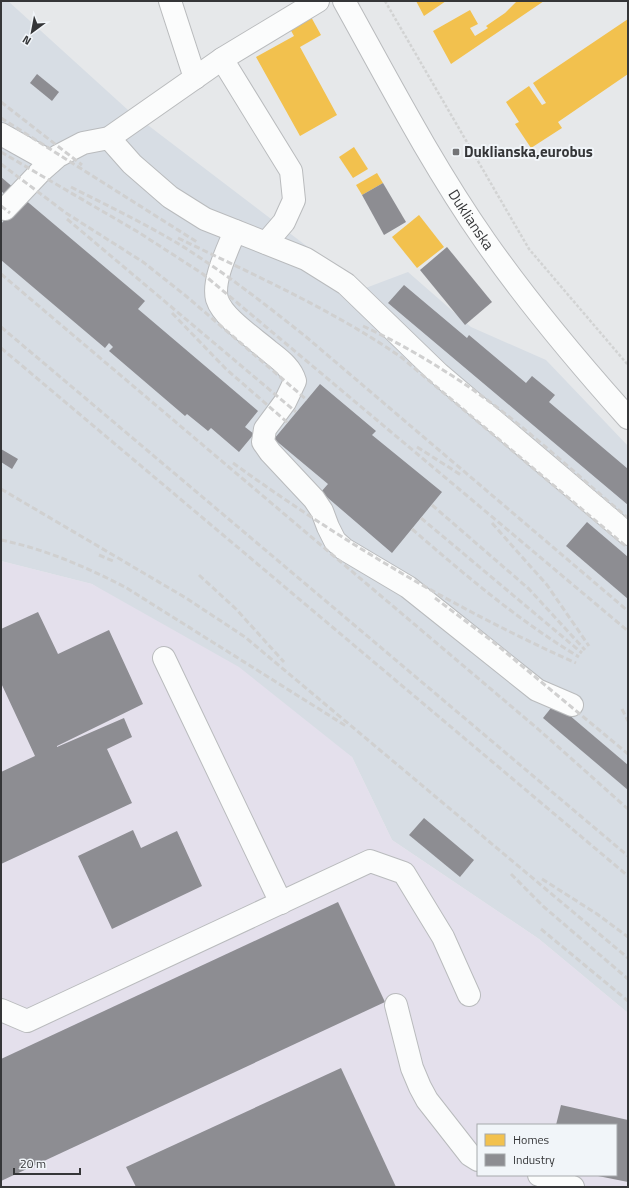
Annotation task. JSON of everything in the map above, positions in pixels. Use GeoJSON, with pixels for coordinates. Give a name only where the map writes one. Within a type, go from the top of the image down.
{"type":"FeatureCollection","features":[{"type":"Feature","properties":{"kind":"street"},"geometry":{"type":"LineString","coordinates":[[170,1],[195,78]]}},
{"type":"Feature","properties":{"kind":"street"},"geometry":{"type":"LineString","coordinates":[[5,209],[58,156],[83,143],[109,138],[222,59],[318,1]]}},
{"type":"Feature","properties":{"kind":"street","name":"Duklianska"},"geometry":{"type":"LineString","coordinates":[[344,1],[444,178],[485,241],[572,356],[628,418]]}},
{"type":"Feature","properties":{"kind":"street"},"geometry":{"type":"LineString","coordinates":[[222,59],[291,171],[294,200],[284,222],[266,243]]}},
{"type":"Feature","properties":{"kind":"street"},"geometry":{"type":"LineString","coordinates":[[1,134],[51,162]]}},
{"type":"Feature","properties":{"kind":"street"},"geometry":{"type":"LineString","coordinates":[[109,138],[132,164],[170,197],[205,220],[306,259],[346,284],[376,311],[422,359],[628,534]]}},
{"type":"Feature","properties":{"kind":"street"},"geometry":{"type":"LineString","coordinates":[[235,231],[224,258],[216,285],[217,298],[223,311],[283,362],[293,374],[295,380],[293,388],[265,429],[263,442],[270,452],[314,499],[322,512],[335,541],[344,549],[408,587],[537,690],[572,705]]}},
{"type":"Feature","properties":{"kind":"street"},"geometry":{"type":"LineString","coordinates":[[164,658],[281,903]]}},
{"type":"Feature","properties":{"kind":"street"},"geometry":{"type":"LineString","coordinates":[[1,1010],[28,1022],[370,861],[404,873],[444,937],[469,995]]}},
{"type":"Feature","properties":{"kind":"street"},"geometry":{"type":"LineString","coordinates":[[396,1005],[412,1068],[420,1087],[427,1100],[470,1155],[477,1159]]}},
{"type":"Feature","properties":{"kind":"street"},"geometry":{"type":"LineString","coordinates":[[542,1176],[573,1187]]}},
{"type":"Feature","properties":{"kind":"path"},"geometry":{"type":"LineString","coordinates":[[385,1],[529,249],[628,365]]}},
{"type":"Feature","properties":{"kind":"shaded area"},"geometry":{"type":"Polygon","coordinates":[[[1,1],[8,1],[128,110],[363,289],[408,272],[471,327],[546,360],[628,446],[628,1013],[539,939],[392,840],[352,757],[92,584],[1,561],[1,1]]]}},
{"type":"Feature","properties":{"kind":"shaded area"},"geometry":{"type":"Polygon","coordinates":[[[1,561],[92,584],[239,667],[352,757],[392,840],[539,939],[628,1013],[628,1187],[1,1187],[1,561]]]}},
{"type":"Feature","properties":{"kind":"building: Homes"},"geometry":{"type":"Polygon","coordinates":[[[416,1],[446,1],[424,16],[416,1]]]}},
{"type":"Feature","properties":{"kind":"building: Homes"},"geometry":{"type":"Polygon","coordinates":[[[517,1],[544,1],[451,64],[433,31],[470,10],[478,24],[470,28],[475,36],[488,28],[486,26],[505,13],[517,1]]]}},
{"type":"Feature","properties":{"kind":"building: Homes"},"geometry":{"type":"Polygon","coordinates":[[[310,15],[321,35],[300,47],[337,115],[300,136],[256,57],[294,36],[289,27],[310,15]]]}},
{"type":"Feature","properties":{"kind":"building: Homes"},"geometry":{"type":"Polygon","coordinates":[[[628,19],[628,74],[558,122],[562,128],[531,148],[515,124],[519,122],[506,102],[529,86],[542,105],[546,103],[533,83],[628,19]]]}},
{"type":"Feature","properties":{"kind":"building: Homes"},"geometry":{"type":"Polygon","coordinates":[[[354,147],[368,169],[353,178],[339,157],[354,147]]]}},
{"type":"Feature","properties":{"kind":"building: Homes"},"geometry":{"type":"Polygon","coordinates":[[[377,173],[383,183],[362,195],[356,185],[377,173]]]}},
{"type":"Feature","properties":{"kind":"building: Homes"},"geometry":{"type":"Polygon","coordinates":[[[419,215],[444,247],[417,268],[392,237],[419,215]]]}},
{"type":"Feature","properties":{"kind":"building: Industry"},"geometry":{"type":"Polygon","coordinates":[[[37,74],[59,92],[52,101],[30,83],[37,74]]]}},
{"type":"Feature","properties":{"kind":"building: Industry"},"geometry":{"type":"Polygon","coordinates":[[[1,177],[15,189],[8,197],[1,191],[1,177]]]}},
{"type":"Feature","properties":{"kind":"building: Industry"},"geometry":{"type":"Polygon","coordinates":[[[383,183],[406,222],[384,235],[362,195],[383,183]]]}},
{"type":"Feature","properties":{"kind":"building: Industry"},"geometry":{"type":"Polygon","coordinates":[[[23,198],[145,301],[138,309],[258,411],[245,427],[254,434],[239,452],[211,428],[208,431],[187,414],[185,416],[109,351],[113,347],[109,343],[105,348],[1,260],[1,224],[23,198]]]}},
{"type":"Feature","properties":{"kind":"building: Industry"},"geometry":{"type":"Polygon","coordinates":[[[447,247],[492,302],[465,325],[420,270],[447,247]]]}},
{"type":"Feature","properties":{"kind":"building: Industry"},"geometry":{"type":"Polygon","coordinates":[[[404,285],[467,338],[469,335],[526,383],[532,376],[555,395],[549,402],[628,469],[628,505],[388,303],[404,285]]]}},
{"type":"Feature","properties":{"kind":"building: Industry"},"geometry":{"type":"Polygon","coordinates":[[[320,384],[376,431],[372,435],[442,492],[392,553],[321,492],[328,484],[274,439],[320,384]]]}},
{"type":"Feature","properties":{"kind":"building: Industry"},"geometry":{"type":"Polygon","coordinates":[[[1,449],[18,459],[12,469],[1,462],[1,449]]]}},
{"type":"Feature","properties":{"kind":"building: Industry"},"geometry":{"type":"Polygon","coordinates":[[[587,522],[628,557],[628,599],[566,546],[587,522]]]}},
{"type":"Feature","properties":{"kind":"building: Industry"},"geometry":{"type":"Polygon","coordinates":[[[38,612],[58,654],[109,630],[143,704],[57,747],[124,718],[132,737],[107,749],[132,803],[1,864],[1,772],[35,756],[1,683],[1,629],[38,612]]]}},
{"type":"Feature","properties":{"kind":"building: Industry"},"geometry":{"type":"Polygon","coordinates":[[[555,703],[628,765],[628,790],[543,718],[555,703]]]}},
{"type":"Feature","properties":{"kind":"building: Industry"},"geometry":{"type":"Polygon","coordinates":[[[424,818],[474,860],[460,877],[409,835],[424,818]]]}},
{"type":"Feature","properties":{"kind":"building: Industry"},"geometry":{"type":"Polygon","coordinates":[[[133,830],[141,848],[177,831],[202,886],[112,929],[78,856],[133,830]]]}},
{"type":"Feature","properties":{"kind":"building: Industry"},"geometry":{"type":"Polygon","coordinates":[[[338,902],[385,1002],[1,1181],[1,1059],[338,902]]]}},
{"type":"Feature","properties":{"kind":"building: Industry"},"geometry":{"type":"Polygon","coordinates":[[[341,1068],[396,1187],[136,1187],[126,1167],[341,1068]]]}},
{"type":"Feature","properties":{"kind":"building: Industry"},"geometry":{"type":"Polygon","coordinates":[[[561,1105],[628,1120],[628,1182],[598,1176],[617,1176],[617,1124],[556,1124],[561,1105]]]}},
{"type":"Feature","properties":{"kind":"railway"},"geometry":{"type":"LineString","coordinates":[[1,102],[82,165]]}},
{"type":"Feature","properties":{"kind":"railway"},"geometry":{"type":"LineString","coordinates":[[1,118],[197,242]]}},
{"type":"Feature","properties":{"kind":"railway"},"geometry":{"type":"LineString","coordinates":[[1,152],[138,232],[203,274],[628,631]]}},
{"type":"Feature","properties":{"kind":"railway"},"geometry":{"type":"LineString","coordinates":[[1,164],[66,213],[143,262],[186,296],[307,400]]}},
{"type":"Feature","properties":{"kind":"railway"},"geometry":{"type":"LineString","coordinates":[[71,187],[182,246],[214,267],[260,301],[305,336],[628,611]]}},
{"type":"Feature","properties":{"kind":"railway"},"geometry":{"type":"LineString","coordinates":[[1,206],[10,213]]}},
{"type":"Feature","properties":{"kind":"railway"},"geometry":{"type":"LineString","coordinates":[[67,219],[296,412]]}},
{"type":"Feature","properties":{"kind":"railway"},"geometry":{"type":"LineString","coordinates":[[178,238],[264,279],[320,308],[401,357],[628,548]]}},
{"type":"Feature","properties":{"kind":"railway"},"geometry":{"type":"LineString","coordinates":[[1,274],[538,729],[628,809]]}},
{"type":"Feature","properties":{"kind":"railway"},"geometry":{"type":"LineString","coordinates":[[172,313],[226,369],[288,423]]}},
{"type":"Feature","properties":{"kind":"railway"},"geometry":{"type":"LineString","coordinates":[[363,326],[424,358],[492,403],[628,518]]}},
{"type":"Feature","properties":{"kind":"railway"},"geometry":{"type":"LineString","coordinates":[[1,327],[628,856]]}},
{"type":"Feature","properties":{"kind":"railway"},"geometry":{"type":"LineString","coordinates":[[1,348],[628,876]]}},
{"type":"Feature","properties":{"kind":"railway"},"geometry":{"type":"LineString","coordinates":[[417,447],[461,475]]}},
{"type":"Feature","properties":{"kind":"railway"},"geometry":{"type":"LineString","coordinates":[[233,463],[315,520],[400,572],[487,620],[576,663]]}},
{"type":"Feature","properties":{"kind":"railway"},"geometry":{"type":"LineString","coordinates":[[1,489],[186,598],[245,637],[628,958]]}},
{"type":"Feature","properties":{"kind":"railway"},"geometry":{"type":"LineString","coordinates":[[432,505],[529,589],[585,650]]}},
{"type":"Feature","properties":{"kind":"railway"},"geometry":{"type":"LineString","coordinates":[[421,518],[582,653]]}},
{"type":"Feature","properties":{"kind":"railway"},"geometry":{"type":"LineString","coordinates":[[492,523],[547,585],[589,646]]}},
{"type":"Feature","properties":{"kind":"railway"},"geometry":{"type":"LineString","coordinates":[[412,529],[472,580],[514,613],[579,657]]}},
{"type":"Feature","properties":{"kind":"railway"},"geometry":{"type":"LineString","coordinates":[[1,540],[33,548],[65,559],[125,587],[346,726]]}},
{"type":"Feature","properties":{"kind":"railway"},"geometry":{"type":"LineString","coordinates":[[99,555],[113,561]]}},
{"type":"Feature","properties":{"kind":"railway"},"geometry":{"type":"LineString","coordinates":[[199,575],[236,609],[284,662]]}},
{"type":"Feature","properties":{"kind":"railway"},"geometry":{"type":"LineString","coordinates":[[435,598],[492,641],[628,754]]}},
{"type":"Feature","properties":{"kind":"railway"},"geometry":{"type":"LineString","coordinates":[[622,709],[628,721]]}},
{"type":"Feature","properties":{"kind":"railway"},"geometry":{"type":"LineString","coordinates":[[511,874],[544,907],[628,979]]}},
{"type":"Feature","properties":{"kind":"railway"},"geometry":{"type":"LineString","coordinates":[[542,879],[597,914],[628,937]]}},
{"type":"Feature","properties":{"kind":"railway"},"geometry":{"type":"LineString","coordinates":[[541,929],[628,1001]]}},
{"type":"Feature","properties":{"kind":"place","name":"Duklianska,eurobus"},"geometry":{"type":"Point","coordinates":[456,152]}}]}
